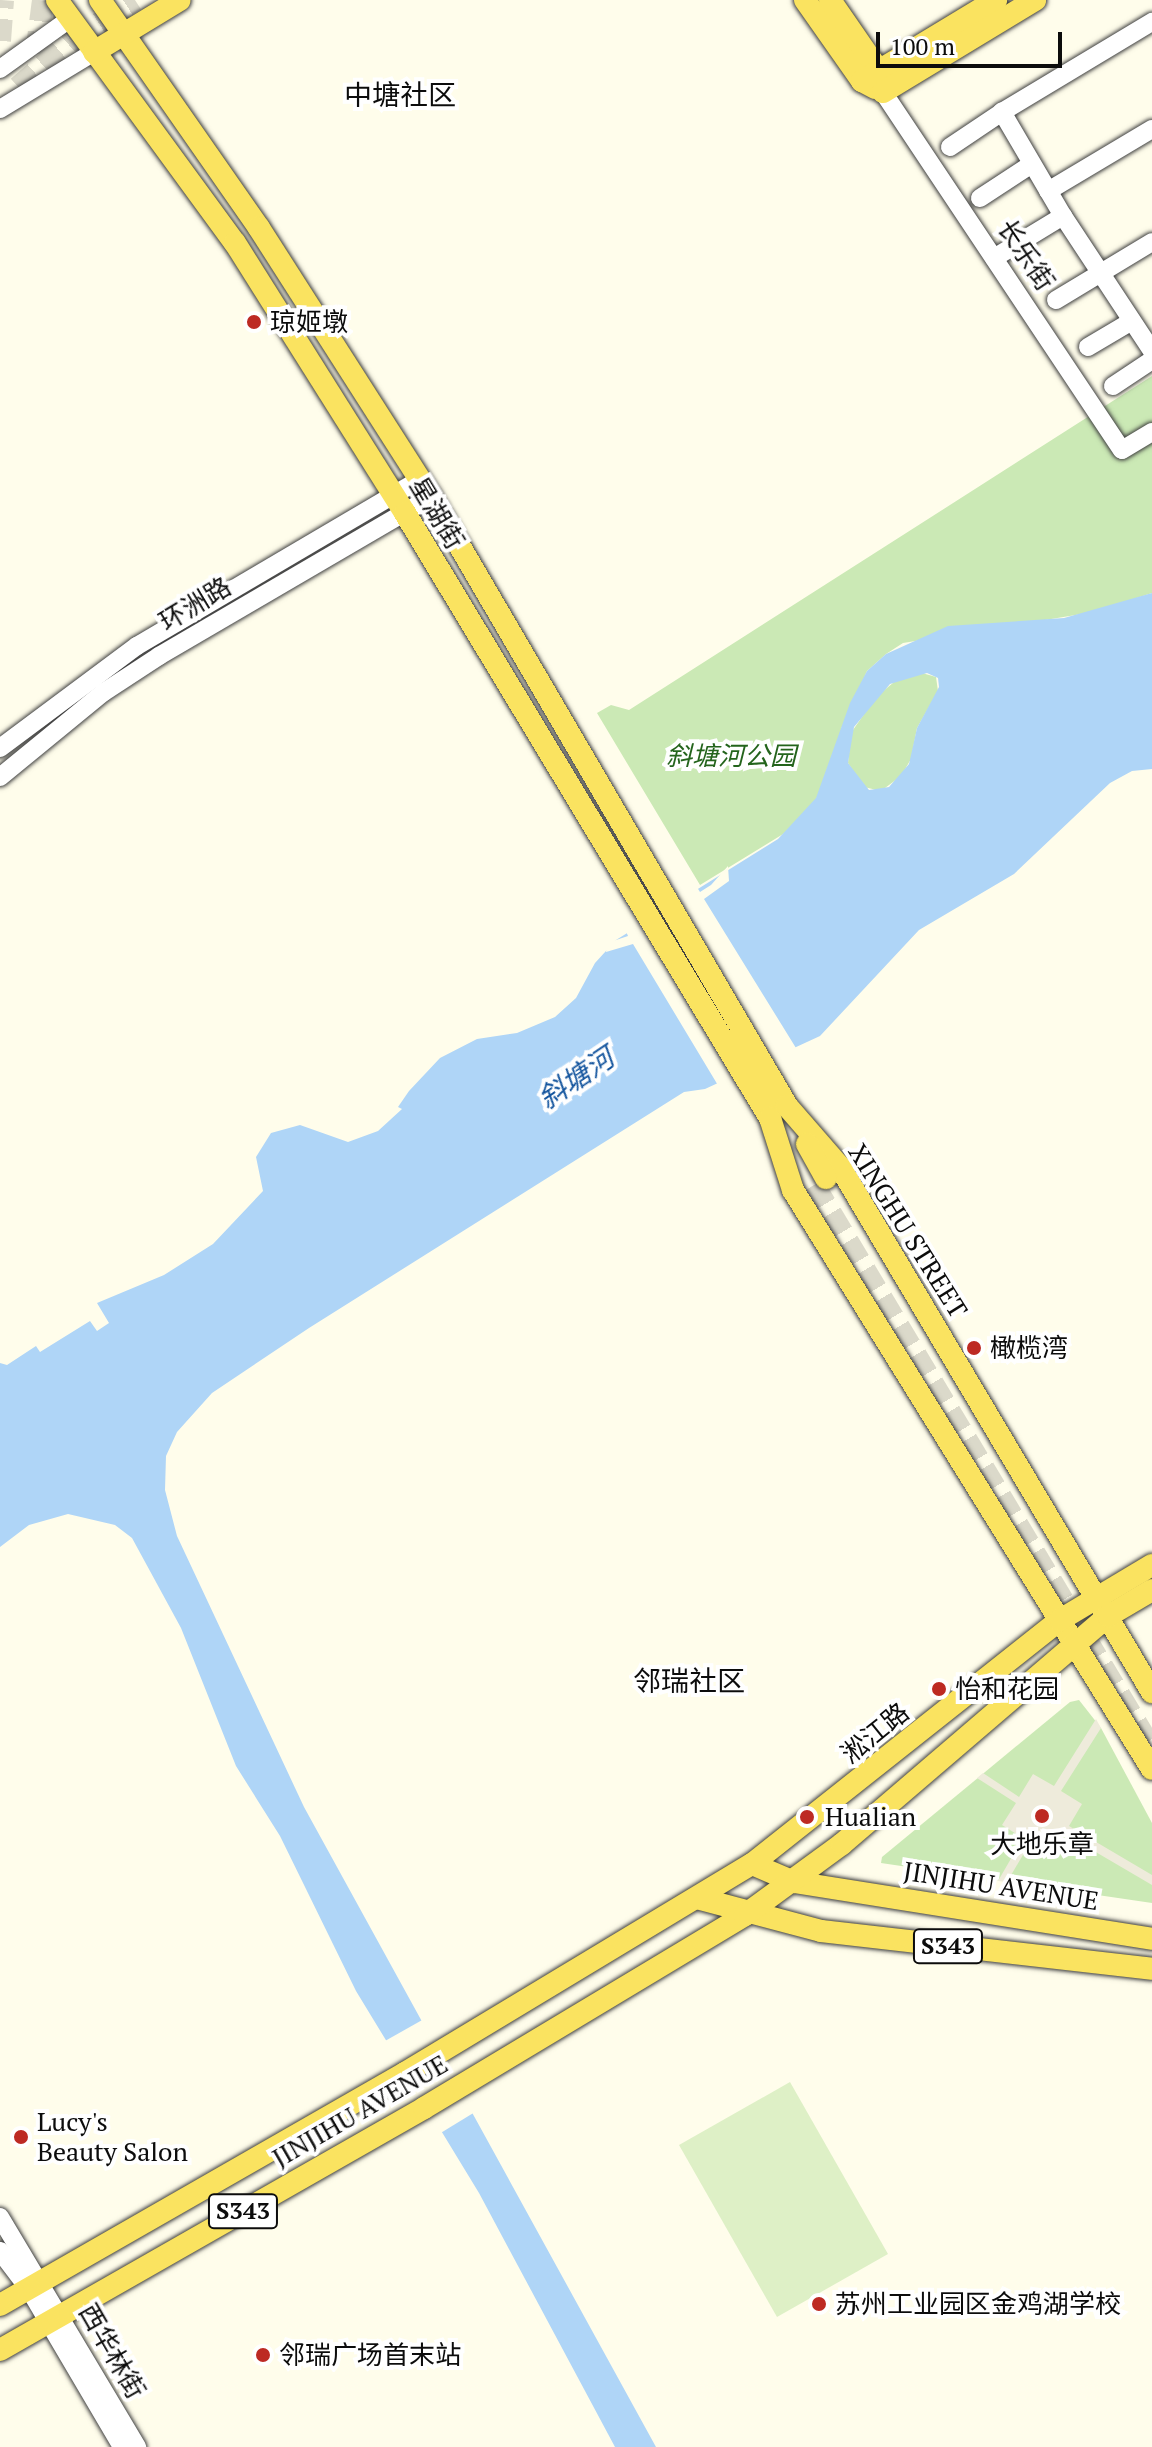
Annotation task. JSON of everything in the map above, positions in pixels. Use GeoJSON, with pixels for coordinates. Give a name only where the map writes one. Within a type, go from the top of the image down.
{"type":"FeatureCollection","features":[{"type":"Feature","properties":{"kind":"main road","name":"星湖街"},"geometry":{"type":"LineString","coordinates":[[57,0],[235,243],[399,504],[741,1073]]}},
{"type":"Feature","properties":{"kind":"main road","name":"星湖街"},"geometry":{"type":"LineString","coordinates":[[100,0],[259,228],[426,488],[764,1063]]}},
{"type":"Feature","properties":{"kind":"main road"},"geometry":{"type":"LineString","coordinates":[[71,18],[100,0]]}},
{"type":"Feature","properties":{"kind":"main road"},"geometry":{"type":"LineString","coordinates":[[94,52],[180,0]]}},
{"type":"Feature","properties":{"kind":"main road","name":"长乐街"},"geometry":{"type":"LineString","coordinates":[[805,0],[875,81]]}},
{"type":"Feature","properties":{"kind":"main road","name":"长乐街"},"geometry":{"type":"LineString","coordinates":[[830,0],[875,81]]}},
{"type":"Feature","properties":{"kind":"main road"},"geometry":{"type":"LineString","coordinates":[[875,81],[996,0]]}},
{"type":"Feature","properties":{"kind":"main road"},"geometry":{"type":"LineString","coordinates":[[875,81],[1035,0]]}},
{"type":"Feature","properties":{"kind":"main road","name":"XINGHU STREET"},"geometry":{"type":"LineString","coordinates":[[764,1063],[778,1112],[793,1190],[1060,1620]]}},
{"type":"Feature","properties":{"kind":"main road","name":"XINGHU STREET"},"geometry":{"type":"LineString","coordinates":[[741,1073],[778,1112],[840,1167],[1103,1606]]}},
{"type":"Feature","properties":{"kind":"main road","name":"XINGHU STREET"},"geometry":{"type":"LineString","coordinates":[[778,1112],[820,1181]]}},
{"type":"Feature","properties":{"kind":"main road","name":"淞江路"},"geometry":{"type":"LineString","coordinates":[[794,1882],[1076,1646],[1103,1606],[1152,1565]]}},
{"type":"Feature","properties":{"kind":"main road","name":"淞江路"},"geometry":{"type":"LineString","coordinates":[[752,1864],[1060,1620],[1152,1590]]}},
{"type":"Feature","properties":{"kind":"main road"},"geometry":{"type":"LineString","coordinates":[[1103,1606],[1152,1692]]}},
{"type":"Feature","properties":{"kind":"main road"},"geometry":{"type":"LineString","coordinates":[[1060,1620],[1152,1769]]}},
{"type":"Feature","properties":{"kind":"main road","name":"JINJIHU AVENUE"},"geometry":{"type":"LineString","coordinates":[[0,2305],[405,2073],[752,1864],[794,1882],[1152,1939]]}},
{"type":"Feature","properties":{"kind":"main road","name":"JINJIHU AVENUE"},"geometry":{"type":"LineString","coordinates":[[0,2350],[424,2108],[745,1915],[794,1882]]}},
{"type":"Feature","properties":{"kind":"main road","name":"S343"},"geometry":{"type":"LineString","coordinates":[[697,1898],[745,1915],[821,1931],[1152,1969]]}},
{"type":"Feature","properties":{"kind":"street"},"geometry":{"type":"LineString","coordinates":[[0,69],[71,18]]}},
{"type":"Feature","properties":{"kind":"street"},"geometry":{"type":"LineString","coordinates":[[950,147],[1152,22]]}},
{"type":"Feature","properties":{"kind":"street"},"geometry":{"type":"LineString","coordinates":[[0,109],[94,52]]}},
{"type":"Feature","properties":{"kind":"street","name":"长乐街"},"geometry":{"type":"LineString","coordinates":[[875,81],[1122,450],[1152,432]]}},
{"type":"Feature","properties":{"kind":"street"},"geometry":{"type":"LineString","coordinates":[[1002,112],[1063,216],[1152,351]]}},
{"type":"Feature","properties":{"kind":"street"},"geometry":{"type":"LineString","coordinates":[[1048,191],[1152,129]]}},
{"type":"Feature","properties":{"kind":"street"},"geometry":{"type":"LineString","coordinates":[[980,198],[1032,164]]}},
{"type":"Feature","properties":{"kind":"street"},"geometry":{"type":"LineString","coordinates":[[994,258],[1063,216]]}},
{"type":"Feature","properties":{"kind":"street"},"geometry":{"type":"LineString","coordinates":[[1056,300],[1152,242]]}},
{"type":"Feature","properties":{"kind":"street"},"geometry":{"type":"LineString","coordinates":[[1088,347],[1132,321]]}},
{"type":"Feature","properties":{"kind":"street"},"geometry":{"type":"LineString","coordinates":[[1113,386],[1152,360]]}},
{"type":"Feature","properties":{"kind":"street","name":"环洲路"},"geometry":{"type":"LineString","coordinates":[[0,777],[104,692],[426,488]]}},
{"type":"Feature","properties":{"kind":"street","name":"环洲路"},"geometry":{"type":"LineString","coordinates":[[0,748],[125,653],[399,504]]}},
{"type":"Feature","properties":{"kind":"street"},"geometry":{"type":"LineString","coordinates":[[0,2217],[35,2285]]}},
{"type":"Feature","properties":{"kind":"street"},"geometry":{"type":"LineString","coordinates":[[0,2251],[35,2285]]}},
{"type":"Feature","properties":{"kind":"street","name":"西华林街"},"geometry":{"type":"LineString","coordinates":[[35,2285],[137,2447]]}},
{"type":"Feature","properties":{"kind":"street","name":"西华林街"},"geometry":{"type":"LineString","coordinates":[[55,2318],[122,2447]]}},
{"type":"Feature","properties":{"kind":"green space","name":"斜塘河公园"},"geometry":{"type":"Polygon","coordinates":[[[1152,376],[1152,593],[1094,612],[903,643],[867,671],[841,729],[853,730],[876,697],[899,678],[922,673],[936,677],[938,691],[917,728],[911,759],[901,776],[881,791],[864,787],[848,763],[851,735],[816,799],[788,831],[700,885],[597,713],[611,705],[629,710],[1152,376]]]}},
{"type":"Feature","properties":{"kind":"green space"},"geometry":{"type":"Polygon","coordinates":[[[1079,1700],[1101,1728],[1152,1823],[1152,1903],[881,1863],[882,1857],[1070,1702],[1079,1700]]]}},
{"type":"Feature","properties":{"kind":"green space"},"geometry":{"type":"Polygon","coordinates":[[[790,2082],[888,2254],[777,2317],[679,2145],[790,2082]]]}},
{"type":"Feature","properties":{"kind":"shaded area"},"geometry":{"type":"Polygon","coordinates":[[[1096,1719],[1101,1728],[1061,1791],[1082,1804],[1069,1826],[1152,1875],[1152,1885],[1065,1834],[1052,1855],[1030,1843],[1007,1882],[998,1881],[1023,1838],[1002,1825],[1016,1803],[977,1778],[983,1773],[1019,1797],[1033,1774],[1054,1786],[1096,1719]]]}},
{"type":"Feature","properties":{"kind":"water","name":"斜塘河"},"geometry":{"type":"Polygon","coordinates":[[[1152,593],[1152,769],[1132,771],[1110,783],[1014,874],[919,930],[820,1036],[705,1089],[684,1092],[309,1328],[212,1393],[177,1432],[166,1456],[165,1490],[177,1536],[304,1807],[656,2447],[615,2447],[479,2193],[356,1991],[280,1836],[236,1766],[181,1628],[132,1538],[115,1525],[68,1514],[29,1525],[0,1547],[0,1363],[7,1365],[36,1346],[40,1352],[90,1321],[97,1331],[109,1323],[97,1303],[164,1275],[213,1244],[263,1191],[256,1157],[271,1133],[300,1125],[348,1142],[378,1131],[402,1109],[398,1107],[409,1091],[440,1058],[477,1039],[517,1033],[555,1017],[576,998],[595,963],[616,940],[778,839],[816,798],[850,703],[867,671],[886,654],[948,626],[1064,618],[1152,593]],[[927,673],[890,684],[854,727],[848,763],[869,790],[889,787],[909,764],[917,728],[939,687],[938,678],[927,673]]]}},
{"type":"Feature","properties":{"kind":"pier"},"geometry":{"type":"Polygon","coordinates":[[[728,866],[729,881],[704,899],[796,1048],[719,1087],[633,944],[606,952],[607,943],[628,936],[625,929],[695,884],[700,892],[728,866]]]}},
{"type":"Feature","properties":{"kind":"pier"},"geometry":{"type":"Polygon","coordinates":[[[424,2019],[475,2112],[439,2134],[385,2041],[424,2019]]]}},
{"type":"Feature","properties":{"kind":"tunnel"},"geometry":{"type":"LineString","coordinates":[[0,41],[3,0]]}},
{"type":"Feature","properties":{"kind":"tunnel"},"geometry":{"type":"LineString","coordinates":[[36,54],[43,0]]}},
{"type":"Feature","properties":{"kind":"tunnel"},"geometry":{"type":"LineString","coordinates":[[18,87],[71,41],[135,0]]}},
{"type":"Feature","properties":{"kind":"tunnel"},"geometry":{"type":"LineString","coordinates":[[814,1185],[1152,1749]]}},
{"type":"Feature","properties":{"kind":"place","name":"琼姬墩"},"geometry":{"type":"Point","coordinates":[254,322]}},
{"type":"Feature","properties":{"kind":"place","name":"橄榄湾"},"geometry":{"type":"Point","coordinates":[974,1348]}},
{"type":"Feature","properties":{"kind":"place","name":"怡和花园"},"geometry":{"type":"Point","coordinates":[939,1689]}},
{"type":"Feature","properties":{"kind":"place","name":"大地乐章"},"geometry":{"type":"Point","coordinates":[1042,1816]}},
{"type":"Feature","properties":{"kind":"place","name":"Hualian"},"geometry":{"type":"Point","coordinates":[807,1817]}},
{"type":"Feature","properties":{"kind":"place","name":"Lucy's Beauty Salon"},"geometry":{"type":"Point","coordinates":[21,2137]}},
{"type":"Feature","properties":{"kind":"place","name":"苏州工业园区金鸡湖学校"},"geometry":{"type":"Point","coordinates":[819,2304]}},
{"type":"Feature","properties":{"kind":"place","name":"邻瑞广场首末站"},"geometry":{"type":"Point","coordinates":[263,2355]}},
{"type":"Feature","properties":{"kind":"district","name":"中塘社区"},"geometry":{"type":"Point","coordinates":[400,95]}},
{"type":"Feature","properties":{"kind":"district","name":"邻瑞社区"},"geometry":{"type":"Point","coordinates":[689,1681]}}]}
